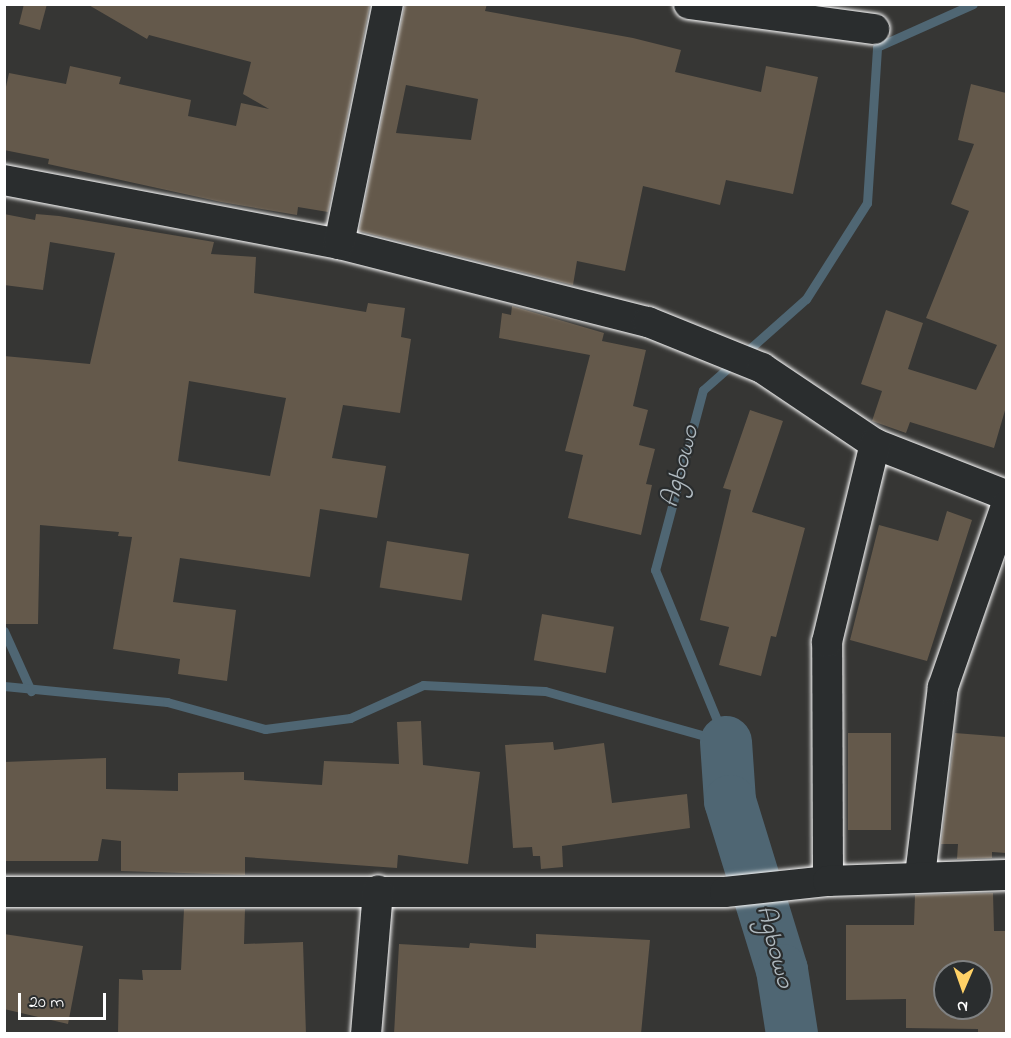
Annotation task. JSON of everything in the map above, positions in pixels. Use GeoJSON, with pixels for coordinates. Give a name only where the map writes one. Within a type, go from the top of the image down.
{"type":"FeatureCollection","features":[{"type":"Feature","properties":{"kind":"street"},"geometry":{"type":"LineString","coordinates":[[339,244],[388,4]]}},
{"type":"Feature","properties":{"kind":"street"},"geometry":{"type":"LineString","coordinates":[[689,4],[874,29]]}},
{"type":"Feature","properties":{"kind":"street"},"geometry":{"type":"LineString","coordinates":[[4,180],[339,244],[593,305],[716,346],[762,368],[875,444],[948,475],[1006,495]]}},
{"type":"Feature","properties":{"kind":"street"},"geometry":{"type":"LineString","coordinates":[[828,881],[827,642],[875,444]]}},
{"type":"Feature","properties":{"kind":"street"},"geometry":{"type":"LineString","coordinates":[[920,876],[943,687],[1006,506]]}},
{"type":"Feature","properties":{"kind":"street"},"geometry":{"type":"LineString","coordinates":[[4,892],[378,890],[725,892],[769,890],[828,881],[920,876],[1006,875]]}},
{"type":"Feature","properties":{"kind":"street"},"geometry":{"type":"LineString","coordinates":[[366,1034],[378,890]]}},
{"type":"Feature","properties":{"kind":"building"},"geometry":{"type":"Polygon","coordinates":[[[24,4],[47,4],[40,30],[19,24],[24,4]]]}},
{"type":"Feature","properties":{"kind":"building"},"geometry":{"type":"Polygon","coordinates":[[[87,4],[370,4],[328,212],[298,207],[297,215],[221,202],[48,164],[49,159],[4,150],[4,96],[9,73],[66,84],[70,66],[121,77],[119,84],[191,100],[188,116],[236,126],[241,103],[269,109],[243,94],[251,62],[149,35],[147,39],[87,4]]]}},
{"type":"Feature","properties":{"kind":"building"},"geometry":{"type":"Polygon","coordinates":[[[405,4],[487,4],[485,11],[633,38],[681,50],[675,72],[761,92],[766,66],[818,77],[793,194],[726,180],[720,205],[643,186],[625,271],[577,261],[573,285],[359,231],[405,4]],[[406,85],[396,133],[471,140],[478,99],[406,85]]]}},
{"type":"Feature","properties":{"kind":"building"},"geometry":{"type":"Polygon","coordinates":[[[971,84],[1006,93],[1006,407],[994,448],[910,422],[906,433],[872,421],[882,391],[861,384],[886,310],[923,323],[908,369],[976,390],[997,345],[926,318],[969,211],[951,204],[974,144],[958,140],[971,84]]]}},
{"type":"Feature","properties":{"kind":"building"},"geometry":{"type":"Polygon","coordinates":[[[4,214],[35,220],[36,214],[214,242],[211,254],[256,257],[254,293],[366,312],[368,303],[405,308],[401,337],[411,339],[400,413],[343,405],[332,458],[386,466],[377,518],[320,509],[310,577],[180,558],[173,602],[236,610],[227,681],[178,674],[180,659],[113,649],[132,537],[118,536],[119,532],[40,525],[38,624],[4,624],[4,356],[90,364],[115,253],[50,242],[43,290],[4,285],[4,214]],[[189,381],[178,461],[270,476],[286,398],[189,381]]]}},
{"type":"Feature","properties":{"kind":"building"},"geometry":{"type":"Polygon","coordinates":[[[512,306],[604,333],[602,341],[646,350],[633,406],[648,410],[639,445],[655,449],[646,484],[652,485],[641,535],[568,518],[583,455],[565,451],[590,355],[499,338],[502,313],[511,315],[512,306]]]}},
{"type":"Feature","properties":{"kind":"building"},"geometry":{"type":"Polygon","coordinates":[[[750,410],[783,421],[752,512],[805,528],[776,637],[771,636],[761,676],[719,665],[729,627],[700,620],[731,490],[723,488],[750,410]]]}},
{"type":"Feature","properties":{"kind":"building"},"geometry":{"type":"Polygon","coordinates":[[[947,511],[972,520],[927,661],[850,640],[879,525],[938,541],[947,511]]]}},
{"type":"Feature","properties":{"kind":"building"},"geometry":{"type":"Polygon","coordinates":[[[387,541],[469,554],[462,600],[380,587],[387,541]]]}},
{"type":"Feature","properties":{"kind":"building"},"geometry":{"type":"Polygon","coordinates":[[[542,614],[614,627],[606,673],[534,660],[542,614]]]}},
{"type":"Feature","properties":{"kind":"building"},"geometry":{"type":"Polygon","coordinates":[[[421,721],[423,765],[480,772],[468,864],[398,855],[397,868],[245,857],[245,875],[121,871],[121,841],[102,839],[98,861],[4,861],[4,762],[106,758],[106,789],[178,791],[178,773],[244,772],[244,780],[322,785],[324,761],[399,764],[397,722],[421,721]]]}},
{"type":"Feature","properties":{"kind":"building"},"geometry":{"type":"Polygon","coordinates":[[[848,733],[891,733],[891,830],[848,830],[848,733]]]}},
{"type":"Feature","properties":{"kind":"building"},"geometry":{"type":"Polygon","coordinates":[[[955,733],[1006,737],[1006,853],[992,852],[992,858],[957,859],[958,844],[941,844],[955,733]]]}},
{"type":"Feature","properties":{"kind":"building"},"geometry":{"type":"Polygon","coordinates":[[[553,742],[554,750],[604,743],[612,803],[687,794],[690,828],[562,846],[563,867],[541,869],[540,856],[533,856],[532,847],[513,848],[505,745],[553,742]]]}},
{"type":"Feature","properties":{"kind":"building"},"geometry":{"type":"Polygon","coordinates":[[[993,893],[994,931],[1006,931],[1006,1034],[978,1034],[978,1029],[906,1028],[906,999],[846,1000],[846,925],[914,925],[915,895],[993,893]]]}},
{"type":"Feature","properties":{"kind":"building"},"geometry":{"type":"Polygon","coordinates":[[[184,909],[245,909],[244,944],[303,942],[306,1034],[118,1034],[119,979],[143,980],[142,970],[181,970],[184,909]]]}},
{"type":"Feature","properties":{"kind":"building"},"geometry":{"type":"Polygon","coordinates":[[[4,934],[83,946],[68,1024],[4,1009],[4,934]]]}},
{"type":"Feature","properties":{"kind":"building"},"geometry":{"type":"Polygon","coordinates":[[[536,934],[650,940],[641,1034],[394,1034],[399,944],[469,948],[470,943],[536,948],[536,934]]]}},
{"type":"Feature","properties":{"kind":"waterway","name":"Agbowo"},"geometry":{"type":"LineString","coordinates":[[726,742],[655,570],[703,390],[806,299],[867,203],[877,47],[973,4]]}},
{"type":"Feature","properties":{"kind":"waterway"},"geometry":{"type":"LineString","coordinates":[[4,631],[31,691]]}},
{"type":"Feature","properties":{"kind":"waterway"},"geometry":{"type":"LineString","coordinates":[[4,686],[167,702],[265,729],[350,718],[423,685],[545,691],[726,742]]}},
{"type":"Feature","properties":{"kind":"waterway","name":"Agbowo"},"geometry":{"type":"LineString","coordinates":[[726,742],[730,801],[782,970],[792,1034]]}}]}
